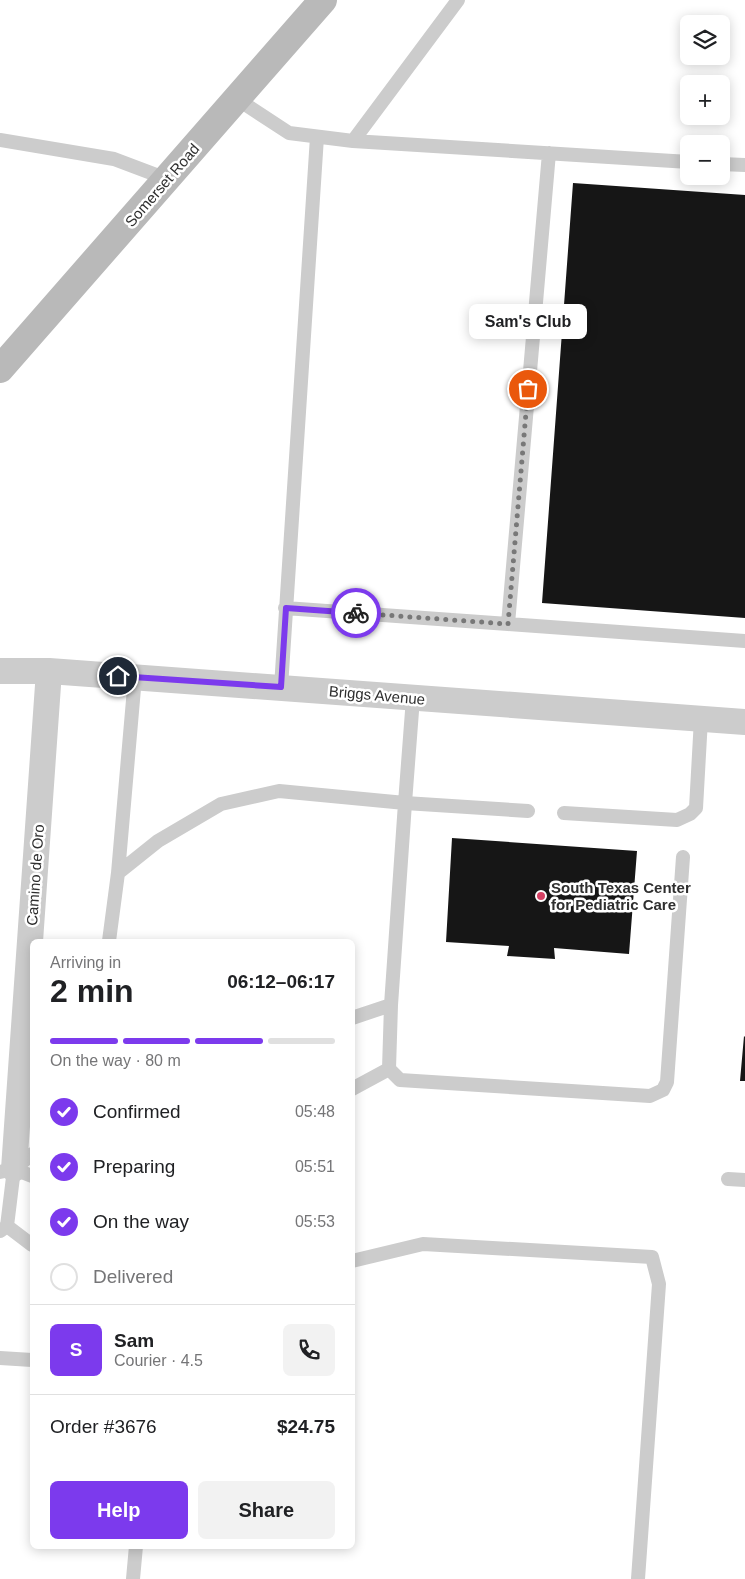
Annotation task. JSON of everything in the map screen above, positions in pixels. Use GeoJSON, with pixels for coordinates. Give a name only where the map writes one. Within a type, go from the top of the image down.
{"type":"FeatureCollection","features":[{"type":"Feature","properties":{"kind":"main road","name":"Somerset Road"},"geometry":{"type":"LineString","coordinates":[[0,369],[323,0]]}},
{"type":"Feature","properties":{"kind":"street","name":"Briggs Avenue"},"geometry":{"type":"LineString","coordinates":[[3,670],[49,671],[281,687],[745,722]]}},
{"type":"Feature","properties":{"kind":"street","name":"Camino de Oro"},"geometry":{"type":"LineString","coordinates":[[33,939],[49,671]]}},
{"type":"Feature","properties":{"kind":"street","name":"Camino de Oro"},"geometry":{"type":"LineString","coordinates":[[20,1168],[30,997]]}},
{"type":"Feature","properties":{"kind":"lane"},"geometry":{"type":"LineString","coordinates":[[353,141],[458,0]]}},
{"type":"Feature","properties":{"kind":"lane"},"geometry":{"type":"LineString","coordinates":[[237,99],[289,133],[317,137],[353,141],[680,161]]}},
{"type":"Feature","properties":{"kind":"lane"},"geometry":{"type":"LineString","coordinates":[[281,687],[317,137]]}},
{"type":"Feature","properties":{"kind":"lane"},"geometry":{"type":"LineString","coordinates":[[0,140],[114,160],[167,179]]}},
{"type":"Feature","properties":{"kind":"lane"},"geometry":{"type":"LineString","coordinates":[[508,624],[549,153]]}},
{"type":"Feature","properties":{"kind":"lane"},"geometry":{"type":"LineString","coordinates":[[730,164],[745,165]]}},
{"type":"Feature","properties":{"kind":"lane"},"geometry":{"type":"LineString","coordinates":[[286,608],[745,640]]}},
{"type":"Feature","properties":{"kind":"lane"},"geometry":{"type":"LineString","coordinates":[[109,939],[118,873],[135,677]]}},
{"type":"Feature","properties":{"kind":"lane"},"geometry":{"type":"LineString","coordinates":[[413,698],[391,1005],[389,1069],[400,1080],[650,1096],[663,1090],[666,1082],[683,857]]}},
{"type":"Feature","properties":{"kind":"lane"},"geometry":{"type":"LineString","coordinates":[[564,812],[677,820],[690,814],[696,808],[701,719]]}},
{"type":"Feature","properties":{"kind":"lane"},"geometry":{"type":"LineString","coordinates":[[118,873],[158,841],[221,804],[279,791],[405,803],[528,810]]}},
{"type":"Feature","properties":{"kind":"lane"},"geometry":{"type":"LineString","coordinates":[[355,1017],[391,1005]]}},
{"type":"Feature","properties":{"kind":"lane"},"geometry":{"type":"LineString","coordinates":[[355,1087],[389,1069]]}},
{"type":"Feature","properties":{"kind":"lane"},"geometry":{"type":"LineString","coordinates":[[20,1168],[3,1229],[30,1244]]}},
{"type":"Feature","properties":{"kind":"lane"},"geometry":{"type":"LineString","coordinates":[[728,1179],[745,1180]]}},
{"type":"Feature","properties":{"kind":"lane"},"geometry":{"type":"LineString","coordinates":[[355,1260],[423,1244],[652,1257],[660,1284],[638,1579]]}},
{"type":"Feature","properties":{"kind":"lane"},"geometry":{"type":"LineString","coordinates":[[0,1358],[30,1360]]}},
{"type":"Feature","properties":{"kind":"lane"},"geometry":{"type":"LineString","coordinates":[[133,1579],[136,1549]]}},
{"type":"Feature","properties":{"kind":"building"},"geometry":{"type":"Polygon","coordinates":[[[573,183],[745,195],[745,618],[542,603],[573,183]]]}},
{"type":"Feature","properties":{"kind":"building","name":"South Texas Center for Pediatric Care"},"geometry":{"type":"Polygon","coordinates":[[[452,838],[637,851],[629,954],[554,948],[555,959],[507,956],[509,946],[446,942],[452,838]]]}},
{"type":"Feature","properties":{"kind":"building"},"geometry":{"type":"Polygon","coordinates":[[[744,1036],[745,1081],[740,1081],[744,1036]]]}},
{"type":"Feature","properties":{"kind":"way so far"},"geometry":{"type":"LineString","coordinates":[[356,613],[508,624],[528,389]]}},
{"type":"Feature","properties":{"kind":"place","name":"Sam's Club"},"geometry":{"type":"Point","coordinates":[528,389]}},
{"type":"Feature","properties":{"kind":"place","name":"South Texas Center for Pediatric Care"},"geometry":{"type":"Point","coordinates":[541,896]}},
{"type":"Feature","properties":{"kind":"route"},"geometry":{"type":"LineString","coordinates":[[118,676],[281,687],[286,608],[356,613]]}}]}
